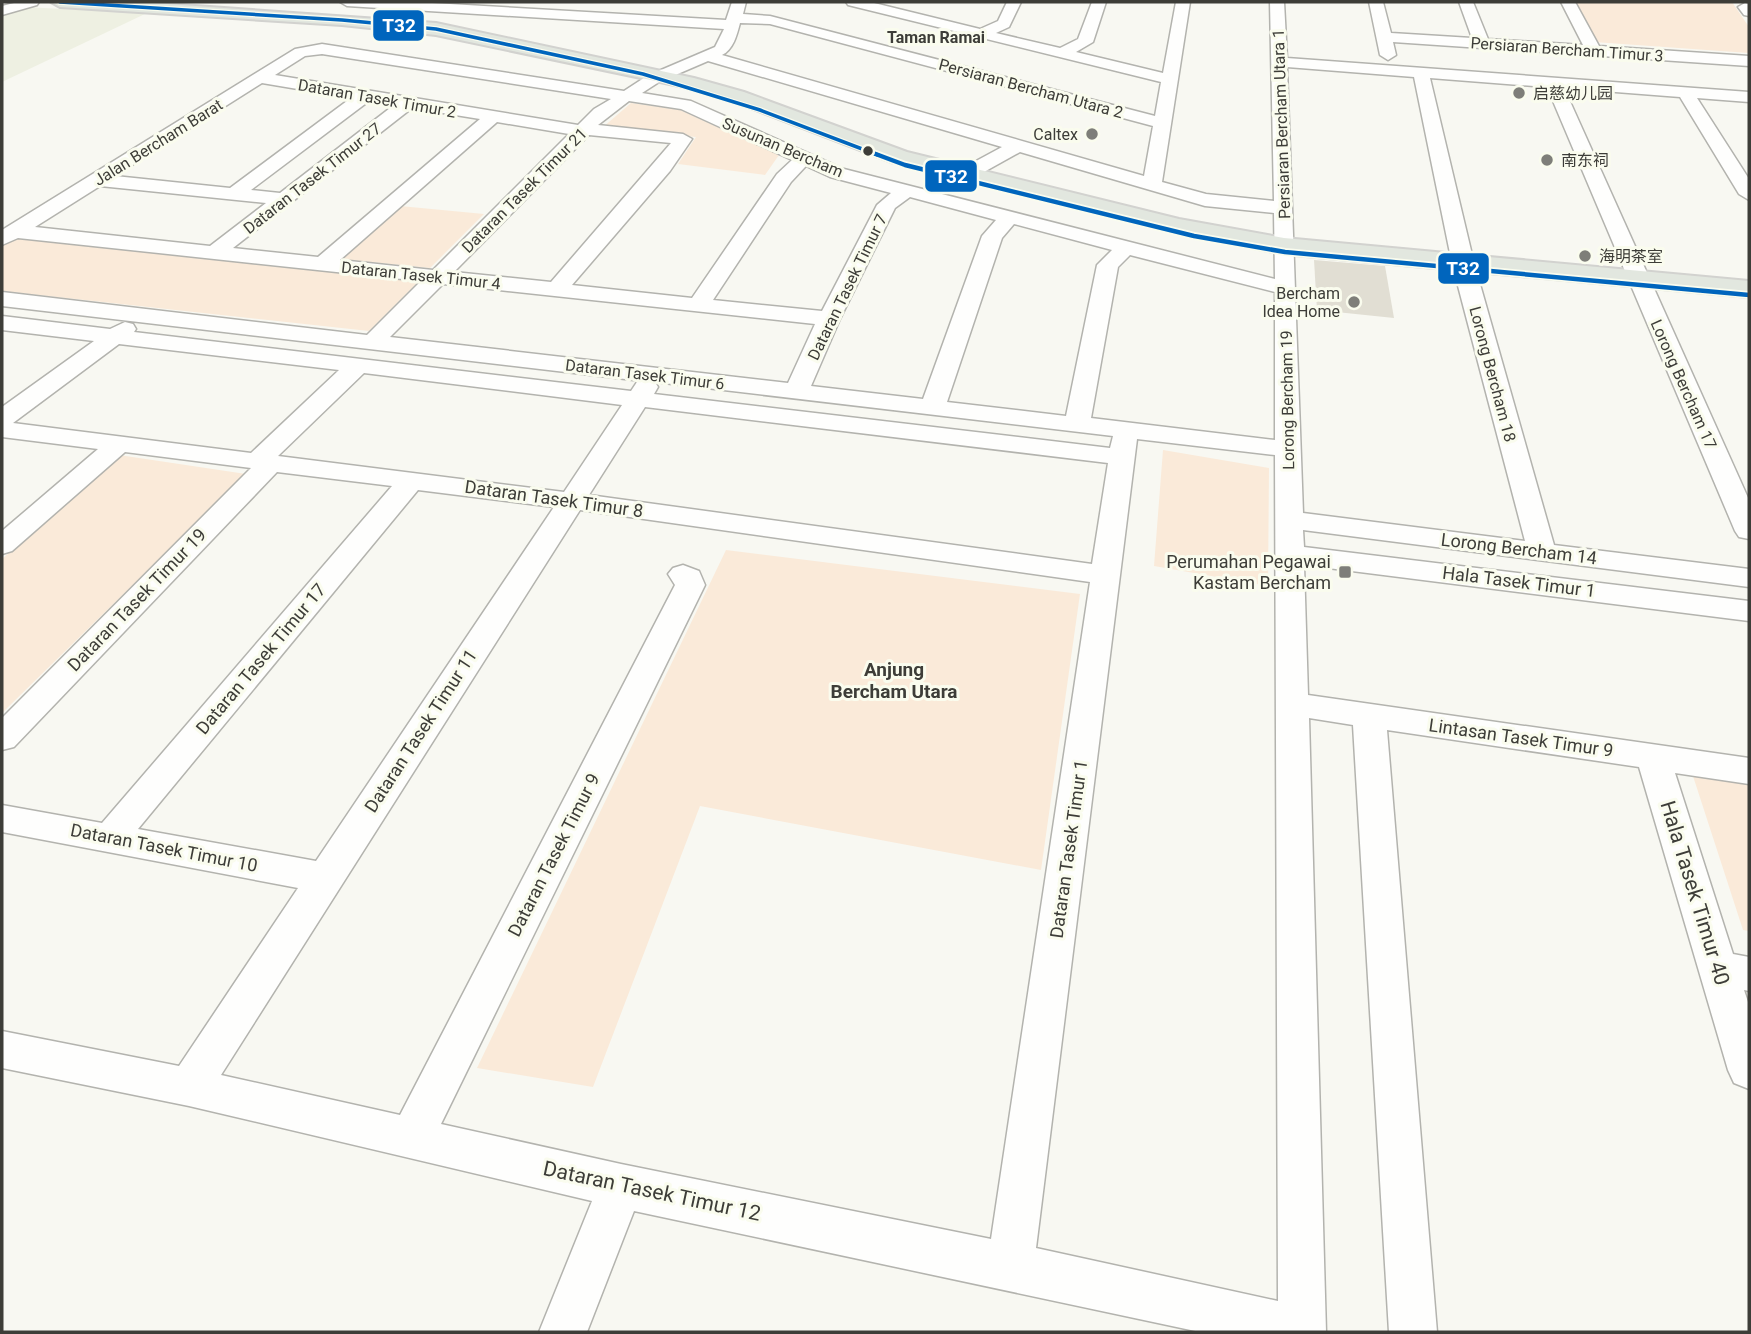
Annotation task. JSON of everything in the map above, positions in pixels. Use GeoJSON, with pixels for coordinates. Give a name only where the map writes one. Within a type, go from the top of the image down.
{"type":"FeatureCollection","features":[{"type":"Feature","properties":{"kind":"main road"},"geometry":{"type":"LineString","coordinates":[[60,2],[138,4],[436,29],[737,96],[875,149],[962,177]]}},
{"type":"Feature","properties":{"kind":"main road"},"geometry":{"type":"LineString","coordinates":[[652,76],[760,110],[894,162],[1194,236],[1285,249],[1749,295]]}},
{"type":"Feature","properties":{"kind":"main road"},"geometry":{"type":"LineString","coordinates":[[1638,282],[1749,289]]}},
{"type":"Feature","properties":{"kind":"street"},"geometry":{"type":"LineString","coordinates":[[2,11],[32,2]]}},
{"type":"Feature","properties":{"kind":"street","name":"Persiaran Bercham Utara 2"},"geometry":{"type":"LineString","coordinates":[[347,2],[701,24],[770,20],[1164,124]]}},
{"type":"Feature","properties":{"kind":"street"},"geometry":{"type":"LineString","coordinates":[[702,60],[726,45],[738,2]]}},
{"type":"Feature","properties":{"kind":"street"},"geometry":{"type":"LineString","coordinates":[[853,2],[1171,80]]}},
{"type":"Feature","properties":{"kind":"street"},"geometry":{"type":"LineString","coordinates":[[982,33],[1004,24],[1014,2]]}},
{"type":"Feature","properties":{"kind":"street"},"geometry":{"type":"LineString","coordinates":[[1062,53],[1085,42],[1099,2]]}},
{"type":"Feature","properties":{"kind":"street"},"geometry":{"type":"LineString","coordinates":[[1152,183],[1183,2]]}},
{"type":"Feature","properties":{"kind":"street","name":"Persiaran Bercham Utara 1"},"geometry":{"type":"LineString","coordinates":[[1277,2],[1285,249]]}},
{"type":"Feature","properties":{"kind":"street"},"geometry":{"type":"LineString","coordinates":[[1376,2],[1391,70]]}},
{"type":"Feature","properties":{"kind":"street"},"geometry":{"type":"LineString","coordinates":[[1466,2],[1482,43]]}},
{"type":"Feature","properties":{"kind":"street"},"geometry":{"type":"LineString","coordinates":[[1568,2],[1593,50]]}},
{"type":"Feature","properties":{"kind":"street"},"geometry":{"type":"LineString","coordinates":[[900,13],[928,3]]}},
{"type":"Feature","properties":{"kind":"street"},"geometry":{"type":"LineString","coordinates":[[701,24],[707,6]]}},
{"type":"Feature","properties":{"kind":"street","name":"Persiaran Bercham Timur 3"},"geometry":{"type":"LineString","coordinates":[[1385,37],[1749,61]]}},
{"type":"Feature","properties":{"kind":"street"},"geometry":{"type":"LineString","coordinates":[[968,72],[1025,44]]}},
{"type":"Feature","properties":{"kind":"street","name":"Jalan Bercham Barat"},"geometry":{"type":"LineString","coordinates":[[8,235],[301,52],[315,48]]}},
{"type":"Feature","properties":{"kind":"street","name":"Susunan Bercham"},"geometry":{"type":"LineString","coordinates":[[315,48],[685,105],[837,173],[1285,288]]}},
{"type":"Feature","properties":{"kind":"street"},"geometry":{"type":"LineString","coordinates":[[1671,55],[1749,194]]}},
{"type":"Feature","properties":{"kind":"street"},"geometry":{"type":"LineString","coordinates":[[702,60],[737,96]]}},
{"type":"Feature","properties":{"kind":"street"},"geometry":{"type":"LineString","coordinates":[[702,60],[1020,145],[1205,200],[1283,208]]}},
{"type":"Feature","properties":{"kind":"street","name":"Dataran Tasek Timur 21"},"geometry":{"type":"LineString","coordinates":[[374,341],[600,113],[652,76],[702,60]]}},
{"type":"Feature","properties":{"kind":"street"},"geometry":{"type":"LineString","coordinates":[[1279,62],[1749,97]]}},
{"type":"Feature","properties":{"kind":"street","name":"Lorong Bercham 18"},"geometry":{"type":"LineString","coordinates":[[1421,73],[1464,266],[1542,552]]}},
{"type":"Feature","properties":{"kind":"street","name":"Dataran Tasek Timur 2"},"geometry":{"type":"LineString","coordinates":[[260,78],[583,130],[683,139],[663,167],[556,290]]}},
{"type":"Feature","properties":{"kind":"street","name":"Lorong Bercham 17"},"geometry":{"type":"LineString","coordinates":[[1553,82],[1638,282],[1749,531]]}},
{"type":"Feature","properties":{"kind":"street"},"geometry":{"type":"LineString","coordinates":[[236,192],[365,96]]}},
{"type":"Feature","properties":{"kind":"street","name":"Dataran Tasek Timur 27"},"geometry":{"type":"LineString","coordinates":[[215,252],[408,103]]}},
{"type":"Feature","properties":{"kind":"street"},"geometry":{"type":"LineString","coordinates":[[323,264],[493,117]]}},
{"type":"Feature","properties":{"kind":"street"},"geometry":{"type":"LineString","coordinates":[[962,177],[1020,145]]}},
{"type":"Feature","properties":{"kind":"street"},"geometry":{"type":"LineString","coordinates":[[698,305],[784,178],[804,158]]}},
{"type":"Feature","properties":{"kind":"street"},"geometry":{"type":"LineString","coordinates":[[97,180],[286,199]]}},
{"type":"Feature","properties":{"kind":"street","name":"Dataran Tasek Timur 7"},"geometry":{"type":"LineString","coordinates":[[797,391],[829,319],[887,205],[906,191]]}},
{"type":"Feature","properties":{"kind":"street"},"geometry":{"type":"LineString","coordinates":[[933,407],[992,236],[1009,218]]}},
{"type":"Feature","properties":{"kind":"street","name":"Dataran Tasek Timur 4"},"geometry":{"type":"LineString","coordinates":[[8,235],[215,252],[829,319]]}},
{"type":"Feature","properties":{"kind":"street"},"geometry":{"type":"LineString","coordinates":[[1077,424],[1108,265],[1126,247]]}},
{"type":"Feature","properties":{"kind":"street","name":"Lorong Bercham 19"},"geometry":{"type":"LineString","coordinates":[[1285,249],[1302,1332]]}},
{"type":"Feature","properties":{"kind":"street","name":"Dataran Tasek Timur 6"},"geometry":{"type":"LineString","coordinates":[[2,299],[374,341],[645,388],[797,391],[1077,424],[1124,444]]}},
{"type":"Feature","properties":{"kind":"street"},"geometry":{"type":"LineString","coordinates":[[2,419],[143,315]]}},
{"type":"Feature","properties":{"kind":"street","name":"Dataran Tasek Timur 6"},"geometry":{"type":"LineString","coordinates":[[2,323],[358,366],[645,388],[1124,444],[1288,449]]}},
{"type":"Feature","properties":{"kind":"street","name":"Dataran Tasek Timur 19"},"geometry":{"type":"LineString","coordinates":[[2,738],[358,366]]}},
{"type":"Feature","properties":{"kind":"street","name":"Dataran Tasek Timur 11"},"geometry":{"type":"LineString","coordinates":[[189,1087],[645,388]]}},
{"type":"Feature","properties":{"kind":"street","name":"Dataran Tasek Timur 8"},"geometry":{"type":"LineString","coordinates":[[2,429],[571,501],[1105,575]]}},
{"type":"Feature","properties":{"kind":"street"},"geometry":{"type":"LineString","coordinates":[[2,545],[120,443]]}},
{"type":"Feature","properties":{"kind":"street","name":"Dataran Tasek Timur 1"},"geometry":{"type":"LineString","coordinates":[[1010,1266],[1124,444]]}},
{"type":"Feature","properties":{"kind":"street","name":"Dataran Tasek Timur 17"},"geometry":{"type":"LineString","coordinates":[[111,838],[412,480]]}},
{"type":"Feature","properties":{"kind":"street","name":"Lorong Bercham 14"},"geometry":{"type":"LineString","coordinates":[[1289,537],[1542,552],[1749,578]]}},
{"type":"Feature","properties":{"kind":"street","name":"Hala Tasek Timur 1"},"geometry":{"type":"LineString","coordinates":[[1289,537],[1749,611]]}},
{"type":"Feature","properties":{"kind":"street","name":"Dataran Tasek Timur 9"},"geometry":{"type":"LineString","coordinates":[[411,1138],[690,585],[689,578],[683,574]]}},
{"type":"Feature","properties":{"kind":"street","name":"Lintasan Tasek Timur 9"},"geometry":{"type":"LineString","coordinates":[[1292,704],[1749,771]]}},
{"type":"Feature","properties":{"kind":"street"},"geometry":{"type":"LineString","coordinates":[[1368,715],[1413,1332]]}},
{"type":"Feature","properties":{"kind":"street","name":"Hala Tasek Timur 40"},"geometry":{"type":"LineString","coordinates":[[1653,757],[1734,971],[1749,1070]]}},
{"type":"Feature","properties":{"kind":"street","name":"Dataran Tasek Timur 10"},"geometry":{"type":"LineString","coordinates":[[2,818],[326,878]]}},
{"type":"Feature","properties":{"kind":"street","name":"Dataran Tasek Timur 12"},"geometry":{"type":"LineString","coordinates":[[2,1050],[189,1087],[621,1186],[1010,1266],[1302,1332]]}},
{"type":"Feature","properties":{"kind":"street"},"geometry":{"type":"LineString","coordinates":[[563,1332],[621,1186]]}},
{"type":"Feature","properties":{"kind":"shaded area"},"geometry":{"type":"Polygon","coordinates":[[[1575,2],[1732,2],[1749,27],[1749,53],[1594,42],[1575,2]]]}},
{"type":"Feature","properties":{"kind":"shaded area"},"geometry":{"type":"Polygon","coordinates":[[[2,6],[147,13],[2,82],[2,6]]]}},
{"type":"Feature","properties":{"kind":"shaded area"},"geometry":{"type":"Polygon","coordinates":[[[631,103],[680,110],[779,155],[765,175],[678,164],[696,137],[602,128],[631,103]]]}},
{"type":"Feature","properties":{"kind":"shaded area"},"geometry":{"type":"Polygon","coordinates":[[[400,206],[484,214],[430,268],[341,259],[400,206]]]}},
{"type":"Feature","properties":{"kind":"shaded area"},"geometry":{"type":"Polygon","coordinates":[[[12,238],[419,281],[369,331],[2,291],[2,245],[12,238]]]}},
{"type":"Feature","properties":{"kind":"shaded area"},"geometry":{"type":"Polygon","coordinates":[[[1163,450],[1269,468],[1268,586],[1154,566],[1163,450]]]}},
{"type":"Feature","properties":{"kind":"shaded area"},"geometry":{"type":"Polygon","coordinates":[[[119,455],[246,474],[2,713],[2,559],[119,455]]]}},
{"type":"Feature","properties":{"kind":"shaded area"},"geometry":{"type":"Polygon","coordinates":[[[726,550],[1080,594],[1041,870],[700,806],[593,1087],[477,1068],[726,550]]]}},
{"type":"Feature","properties":{"kind":"shaded area"},"geometry":{"type":"Polygon","coordinates":[[[1692,773],[1749,782],[1749,931],[1743,930],[1692,773]]]}},
{"type":"Feature","properties":{"kind":"building"},"geometry":{"type":"Polygon","coordinates":[[[1314,260],[1385,266],[1394,318],[1317,310],[1314,260]]]}},
{"type":"Feature","properties":{"kind":"transit line","name":"T32"},"geometry":{"type":"LineString","coordinates":[[60,2],[342,20],[436,29],[643,74],[760,110],[905,165],[1194,236],[1285,252],[1749,295]]}},
{"type":"Feature","properties":{"kind":"place","name":"启慈幼儿园"},"geometry":{"type":"Point","coordinates":[1519,93]}},
{"type":"Feature","properties":{"kind":"place","name":"Caltex"},"geometry":{"type":"Point","coordinates":[1092,134]}},
{"type":"Feature","properties":{"kind":"place","name":"南东祠"},"geometry":{"type":"Point","coordinates":[1547,160]}},
{"type":"Feature","properties":{"kind":"place","name":"海明茶室"},"geometry":{"type":"Point","coordinates":[1585,256]}},
{"type":"Feature","properties":{"kind":"place","name":"Bercham Idea Home"},"geometry":{"type":"Point","coordinates":[1354,302]}},
{"type":"Feature","properties":{"kind":"place","name":"Perumahan Pegawai Kastam Bercham"},"geometry":{"type":"Point","coordinates":[1345,572]}},
{"type":"Feature","properties":{"kind":"district","name":"Taman Ramai"},"geometry":{"type":"Point","coordinates":[936,37]}},
{"type":"Feature","properties":{"kind":"district","name":"Anjung Bercham Utara"},"geometry":{"type":"Point","coordinates":[894,680]}}]}
